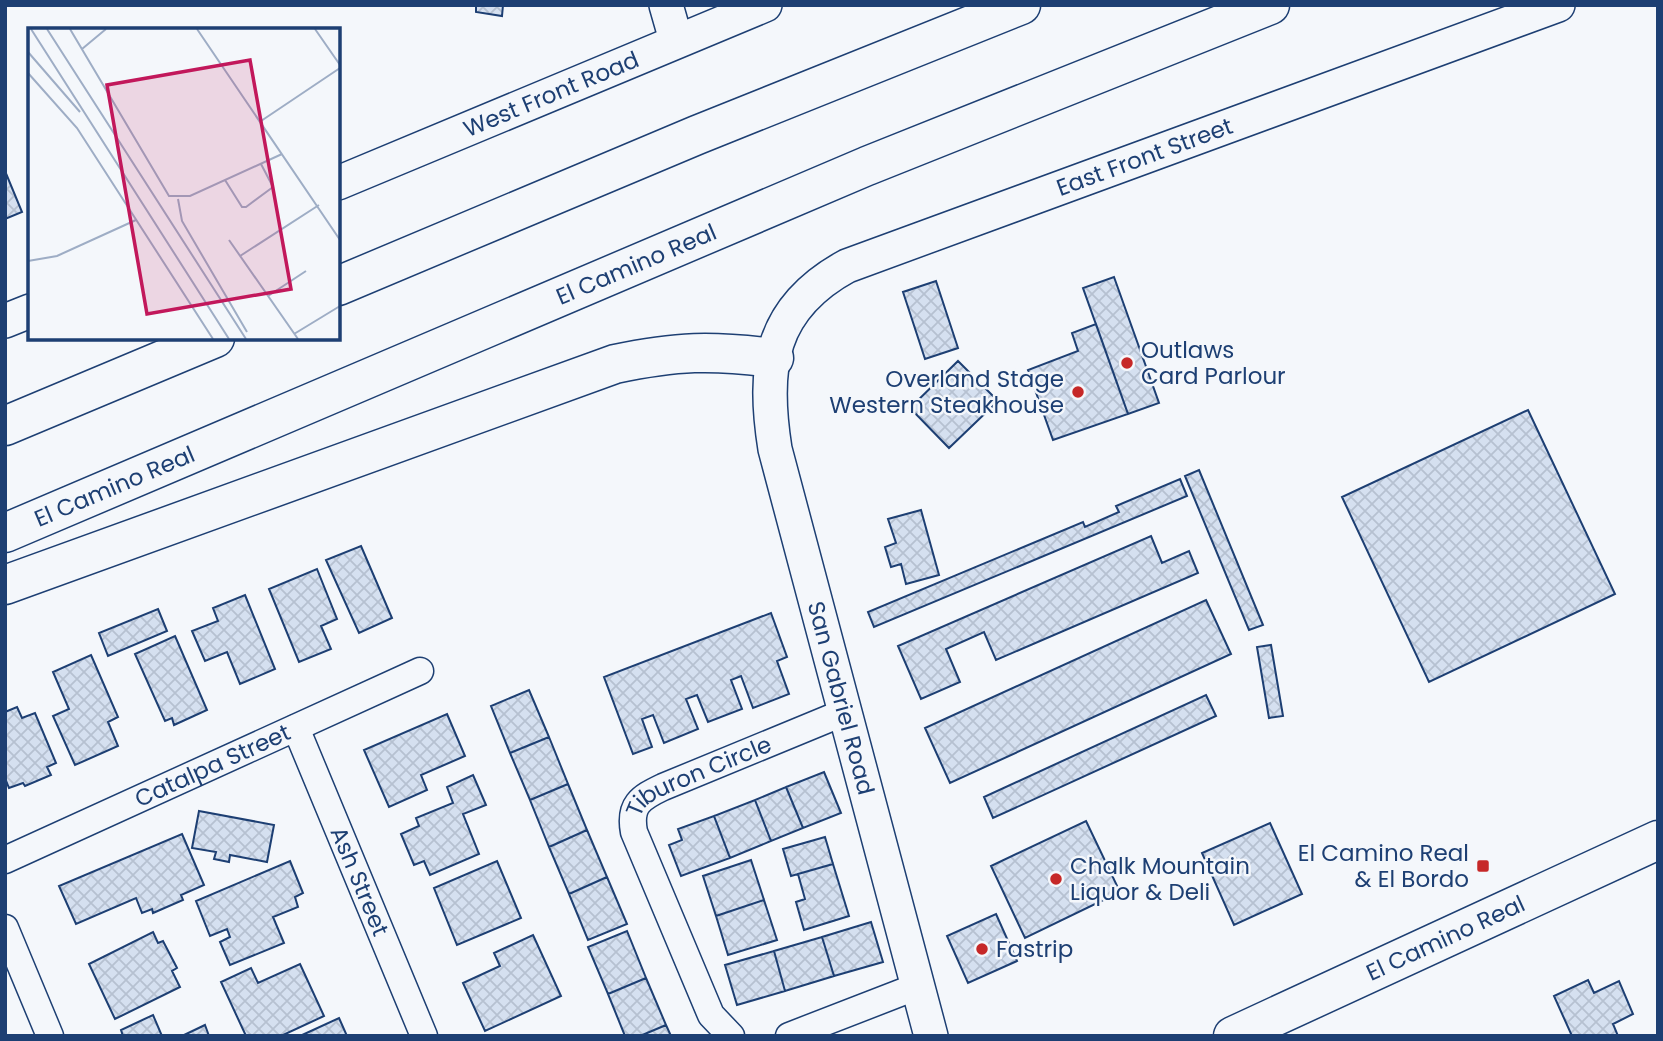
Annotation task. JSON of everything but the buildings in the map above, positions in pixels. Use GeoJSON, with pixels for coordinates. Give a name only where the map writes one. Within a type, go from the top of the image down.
{"type":"FeatureCollection","features":[{"type":"Feature","properties":{"kind":"main road"},"geometry":{"type":"LineString","coordinates":[[340,285],[684,141],[1021,5]]}},
{"type":"Feature","properties":{"kind":"main road","name":"El Camino Real"},"geometry":{"type":"LineString","coordinates":[[5,533],[867,166],[1270,5]]}},
{"type":"Feature","properties":{"kind":"main road"},"geometry":{"type":"LineString","coordinates":[[5,426],[210,340]]}},
{"type":"Feature","properties":{"kind":"main road"},"geometry":{"type":"LineString","coordinates":[[5,585],[615,364],[669,352],[692,351],[774,358]]}},
{"type":"Feature","properties":{"kind":"main road","name":"El Camino Real"},"geometry":{"type":"LineString","coordinates":[[1233,1036],[1658,839]]}},
{"type":"Feature","properties":{"kind":"street"},"geometry":{"type":"LineString","coordinates":[[666,5],[676,40]]}},
{"type":"Feature","properties":{"kind":"street","name":"West Front Road"},"geometry":{"type":"LineString","coordinates":[[340,182],[765,5]]}},
{"type":"Feature","properties":{"kind":"street","name":"East Front Street"},"geometry":{"type":"LineString","coordinates":[[774,358],[786,318],[825,278],[847,266],[1558,5]]}},
{"type":"Feature","properties":{"kind":"street"},"geometry":{"type":"LineString","coordinates":[[5,321],[28,312]]}},
{"type":"Feature","properties":{"kind":"street","name":"San Gabriel Road"},"geometry":{"type":"LineString","coordinates":[[774,358],[769,393],[775,449],[932,1036]]}},
{"type":"Feature","properties":{"kind":"street","name":"Catalpa Street"},"geometry":{"type":"LineString","coordinates":[[5,860],[420,671]]}},
{"type":"Feature","properties":{"kind":"street","name":"Tiburon Circle"},"geometry":{"type":"LineString","coordinates":[[731,1036],[711,1015],[634,832],[631,816],[639,799],[663,787],[845,712]]}},
{"type":"Feature","properties":{"kind":"street","name":"Ash Street"},"geometry":{"type":"LineString","coordinates":[[296,728],[424,1036]]}},
{"type":"Feature","properties":{"kind":"street"},"geometry":{"type":"LineString","coordinates":[[5,928],[50,1036]]}},
{"type":"Feature","properties":{"kind":"street"},"geometry":{"type":"LineString","coordinates":[[789,1036],[918,986]]}},
{"type":"Feature","properties":{"kind":"place","name":"Outlaws Card Parlour"},"geometry":{"type":"Point","coordinates":[1127,363]}},
{"type":"Feature","properties":{"kind":"place","name":"Overland Stage Western Steakhouse"},"geometry":{"type":"Point","coordinates":[1078,392]}},
{"type":"Feature","properties":{"kind":"place","name":"El Camino Real & El Bordo"},"geometry":{"type":"Point","coordinates":[1483,866]}},
{"type":"Feature","properties":{"kind":"place","name":"Chalk Mountain Liquor & Deli"},"geometry":{"type":"Point","coordinates":[1056,879]}},
{"type":"Feature","properties":{"kind":"place","name":"Fastrip"},"geometry":{"type":"Point","coordinates":[982,949]}}]}
